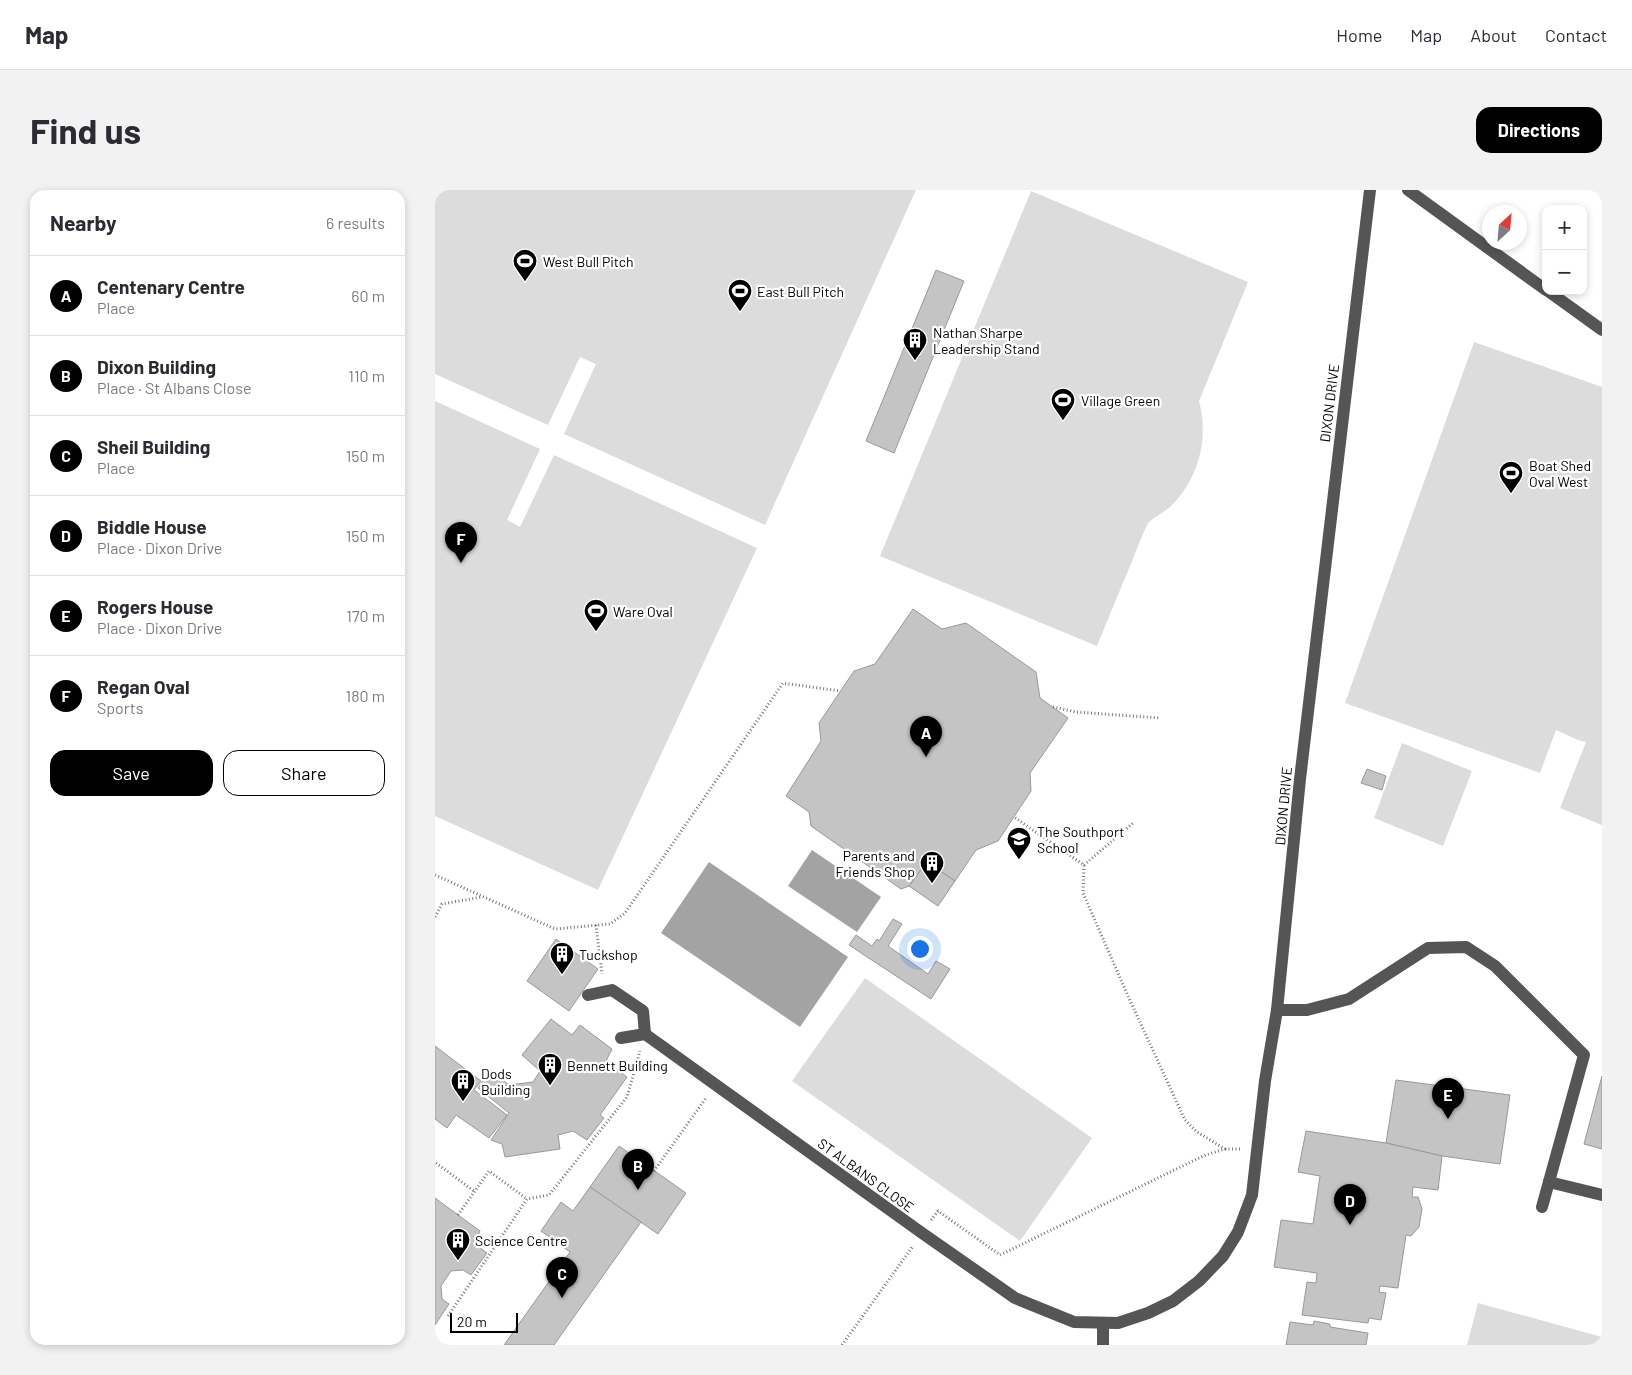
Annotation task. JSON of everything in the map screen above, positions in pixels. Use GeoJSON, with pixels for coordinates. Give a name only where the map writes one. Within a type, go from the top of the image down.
{"type":"FeatureCollection","features":[{"type":"Feature","properties":{"kind":"street","name":"DIXON DRIVE"},"geometry":{"type":"LineString","coordinates":[[1103,1324],[1118,1323],[1148,1313],[1173,1301],[1199,1281],[1223,1256],[1238,1232],[1252,1195],[1265,1081],[1277,1010],[1301,770],[1370,190]]}},
{"type":"Feature","properties":{"kind":"street"},"geometry":{"type":"LineString","coordinates":[[1408,190],[1542,286]]}},
{"type":"Feature","properties":{"kind":"street"},"geometry":{"type":"LineString","coordinates":[[1554,295],[1602,330]]}},
{"type":"Feature","properties":{"kind":"street"},"geometry":{"type":"LineString","coordinates":[[1277,1010],[1307,1010],[1349,999],[1428,948],[1466,947],[1495,966],[1584,1056],[1542,1207]]}},
{"type":"Feature","properties":{"kind":"street"},"geometry":{"type":"LineString","coordinates":[[588,995],[612,990],[643,1011],[645,1034],[621,1038]]}},
{"type":"Feature","properties":{"kind":"street","name":"ST ALBANS CLOSE"},"geometry":{"type":"LineString","coordinates":[[645,1034],[922,1234],[1015,1298],[1074,1322],[1103,1324]]}},
{"type":"Feature","properties":{"kind":"street"},"geometry":{"type":"LineString","coordinates":[[1549,1182],[1602,1195]]}},
{"type":"Feature","properties":{"kind":"street"},"geometry":{"type":"LineString","coordinates":[[1103,1324],[1103,1345]]}},
{"type":"Feature","properties":{"kind":"path"},"geometry":{"type":"LineString","coordinates":[[435,875],[555,929],[610,924],[625,913],[783,684],[840,691]]}},
{"type":"Feature","properties":{"kind":"path"},"geometry":{"type":"LineString","coordinates":[[1053,707],[1076,712],[1160,718]]}},
{"type":"Feature","properties":{"kind":"path"},"geometry":{"type":"LineString","coordinates":[[1014,817],[1084,865]]}},
{"type":"Feature","properties":{"kind":"path"},"geometry":{"type":"LineString","coordinates":[[842,1345],[938,1211],[1000,1255],[1203,1156],[1225,1149],[1197,1132],[1185,1120],[1083,893],[1084,865],[1133,824]]}},
{"type":"Feature","properties":{"kind":"path"},"geometry":{"type":"LineString","coordinates":[[435,917],[442,904],[483,897]]}},
{"type":"Feature","properties":{"kind":"path"},"geometry":{"type":"LineString","coordinates":[[596,925],[604,992]]}},
{"type":"Feature","properties":{"kind":"path"},"geometry":{"type":"LineString","coordinates":[[448,1316],[527,1199],[549,1195],[627,1097],[645,1034]]}},
{"type":"Feature","properties":{"kind":"path"},"geometry":{"type":"LineString","coordinates":[[654,1171],[716,1084]]}},
{"type":"Feature","properties":{"kind":"path"},"geometry":{"type":"LineString","coordinates":[[436,1163],[474,1191]]}},
{"type":"Feature","properties":{"kind":"path"},"geometry":{"type":"LineString","coordinates":[[458,1215],[489,1170],[527,1199]]}},
{"type":"Feature","properties":{"kind":"shaded area","name":"East Bull Pitch"},"geometry":{"type":"Polygon","coordinates":[[[435,190],[916,190],[765,525],[564,434],[596,364],[580,357],[548,425],[435,374],[435,190]]]}},
{"type":"Feature","properties":{"kind":"shaded area","name":"Village Green"},"geometry":{"type":"Polygon","coordinates":[[[1031,191],[1248,282],[1199,401],[1203,429],[1202,443],[1195,471],[1181,495],[1171,506],[1147,525],[1097,646],[880,556],[1031,191]]]}},
{"type":"Feature","properties":{"kind":"shaded area","name":"Boat Shed Oval West"},"geometry":{"type":"Polygon","coordinates":[[[1474,342],[1602,387],[1602,825],[1560,808],[1586,742],[1556,730],[1540,773],[1345,703],[1474,342]]]}},
{"type":"Feature","properties":{"kind":"shaded area","name":"Ware Oval"},"geometry":{"type":"Polygon","coordinates":[[[435,401],[540,449],[507,520],[520,527],[554,455],[757,548],[598,890],[435,816],[435,401]]]}},
{"type":"Feature","properties":{"kind":"shaded area"},"geometry":{"type":"Polygon","coordinates":[[[1402,743],[1472,771],[1443,846],[1374,818],[1402,743]]]}},
{"type":"Feature","properties":{"kind":"shaded area"},"geometry":{"type":"Polygon","coordinates":[[[812,850],[881,897],[857,932],[788,886],[812,850]]]}},
{"type":"Feature","properties":{"kind":"shaded area"},"geometry":{"type":"Polygon","coordinates":[[[709,862],[848,957],[800,1027],[661,933],[709,862]]]}},
{"type":"Feature","properties":{"kind":"shaded area"},"geometry":{"type":"Polygon","coordinates":[[[865,978],[1092,1138],[1020,1241],[792,1081],[865,978]]]}},
{"type":"Feature","properties":{"kind":"shaded area"},"geometry":{"type":"Polygon","coordinates":[[[1478,1303],[1602,1337],[1602,1345],[1467,1345],[1478,1303]]]}},
{"type":"Feature","properties":{"kind":"building","name":"Nathan Sharpe Leadership Stand"},"geometry":{"type":"Polygon","coordinates":[[[936,270],[964,281],[894,453],[866,441],[936,270]]]}},
{"type":"Feature","properties":{"kind":"building"},"geometry":{"type":"Polygon","coordinates":[[[913,609],[942,629],[966,623],[1036,672],[1040,698],[1068,718],[1030,773],[1031,791],[998,841],[976,850],[955,881],[927,862],[909,886],[901,889],[811,826],[809,812],[786,796],[821,741],[819,723],[854,671],[875,664],[913,609]]]}},
{"type":"Feature","properties":{"kind":"building"},"geometry":{"type":"Polygon","coordinates":[[[1367,769],[1386,776],[1382,790],[1361,783],[1367,769]]]}},
{"type":"Feature","properties":{"kind":"building","name":"Parents and Friends Shop"},"geometry":{"type":"Polygon","coordinates":[[[927,862],[955,881],[938,906],[909,886],[927,862]]]}},
{"type":"Feature","properties":{"kind":"building"},"geometry":{"type":"Polygon","coordinates":[[[893,919],[902,924],[888,946],[928,974],[936,961],[950,969],[931,999],[849,945],[856,935],[872,946],[877,939],[879,941],[893,919]]]}},
{"type":"Feature","properties":{"kind":"building","name":"Tuckshop"},"geometry":{"type":"Polygon","coordinates":[[[556,939],[598,969],[569,1011],[527,981],[556,939]]]}},
{"type":"Feature","properties":{"kind":"building","name":"Bennett Building"},"geometry":{"type":"Polygon","coordinates":[[[551,1019],[572,1035],[580,1025],[612,1049],[606,1061],[627,1077],[600,1115],[604,1118],[587,1140],[573,1131],[558,1135],[560,1149],[505,1157],[502,1144],[491,1140],[509,1113],[478,1088],[490,1070],[509,1085],[533,1082],[540,1071],[522,1055],[551,1019]]]}},
{"type":"Feature","properties":{"kind":"building","name":"Dods Building"},"geometry":{"type":"Polygon","coordinates":[[[435,1046],[481,1081],[474,1090],[507,1115],[489,1138],[456,1115],[447,1128],[435,1119],[435,1046]]]}},
{"type":"Feature","properties":{"kind":"building"},"geometry":{"type":"Polygon","coordinates":[[[1602,1076],[1602,1149],[1584,1144],[1602,1076]]]}},
{"type":"Feature","properties":{"kind":"building"},"geometry":{"type":"Polygon","coordinates":[[[1396,1080],[1510,1095],[1500,1164],[1442,1156],[1386,1143],[1396,1080]]]}},
{"type":"Feature","properties":{"kind":"building"},"geometry":{"type":"Polygon","coordinates":[[[1306,1131],[1386,1143],[1442,1156],[1438,1190],[1413,1187],[1412,1197],[1418,1197],[1422,1209],[1419,1227],[1411,1236],[1406,1235],[1398,1288],[1380,1286],[1379,1292],[1386,1293],[1381,1320],[1369,1318],[1368,1323],[1302,1315],[1307,1282],[1316,1283],[1317,1273],[1274,1267],[1281,1220],[1313,1224],[1320,1176],[1298,1172],[1306,1131]]]}},
{"type":"Feature","properties":{"kind":"building"},"geometry":{"type":"Polygon","coordinates":[[[619,1146],[686,1193],[658,1234],[590,1187],[619,1146]]]}},
{"type":"Feature","properties":{"kind":"building"},"geometry":{"type":"Polygon","coordinates":[[[590,1187],[641,1222],[554,1345],[504,1345],[570,1252],[541,1231],[561,1202],[573,1211],[590,1187]]]}},
{"type":"Feature","properties":{"kind":"building","name":"Science Centre"},"geometry":{"type":"Polygon","coordinates":[[[435,1198],[480,1231],[478,1235],[480,1248],[487,1253],[471,1275],[463,1270],[451,1271],[441,1286],[442,1299],[449,1304],[435,1325],[435,1198]]]}},
{"type":"Feature","properties":{"kind":"building"},"geometry":{"type":"Polygon","coordinates":[[[1314,1321],[1330,1324],[1330,1327],[1368,1333],[1366,1345],[1286,1345],[1290,1322],[1313,1325],[1314,1321]]]}},
{"type":"Feature","properties":{"kind":"place","name":"West Bull Pitch"},"geometry":{"type":"Point","coordinates":[525,282]}},
{"type":"Feature","properties":{"kind":"place","name":"East Bull Pitch"},"geometry":{"type":"Point","coordinates":[740,312]}},
{"type":"Feature","properties":{"kind":"place","name":"Nathan Sharpe Leadership Stand"},"geometry":{"type":"Point","coordinates":[915,361]}},
{"type":"Feature","properties":{"kind":"place","name":"Village Green"},"geometry":{"type":"Point","coordinates":[1063,421]}},
{"type":"Feature","properties":{"kind":"place","name":"Boat Shed Oval West"},"geometry":{"type":"Point","coordinates":[1511,494]}},
{"type":"Feature","properties":{"kind":"place","name":"Regan Oval"},"geometry":{"type":"Point","coordinates":[461,563]}},
{"type":"Feature","properties":{"kind":"place","name":"Ware Oval"},"geometry":{"type":"Point","coordinates":[596,632]}},
{"type":"Feature","properties":{"kind":"place","name":"Centenary Centre"},"geometry":{"type":"Point","coordinates":[926,757]}},
{"type":"Feature","properties":{"kind":"place","name":"The Southport School"},"geometry":{"type":"Point","coordinates":[1019,860]}},
{"type":"Feature","properties":{"kind":"place","name":"Parents and Friends Shop"},"geometry":{"type":"Point","coordinates":[932,884]}},
{"type":"Feature","properties":{"kind":"place","name":"Tuckshop"},"geometry":{"type":"Point","coordinates":[562,975]}},
{"type":"Feature","properties":{"kind":"place","name":"Bennett Building"},"geometry":{"type":"Point","coordinates":[550,1086]}},
{"type":"Feature","properties":{"kind":"place","name":"Dods Building"},"geometry":{"type":"Point","coordinates":[463,1102]}},
{"type":"Feature","properties":{"kind":"place","name":"Rogers House"},"geometry":{"type":"Point","coordinates":[1448,1119]}},
{"type":"Feature","properties":{"kind":"place","name":"Dixon Building"},"geometry":{"type":"Point","coordinates":[638,1190]}},
{"type":"Feature","properties":{"kind":"place","name":"Biddle House"},"geometry":{"type":"Point","coordinates":[1350,1225]}},
{"type":"Feature","properties":{"kind":"place","name":"Science Centre"},"geometry":{"type":"Point","coordinates":[458,1261]}},
{"type":"Feature","properties":{"kind":"place","name":"Sheil Building"},"geometry":{"type":"Point","coordinates":[562,1298]}}]}
